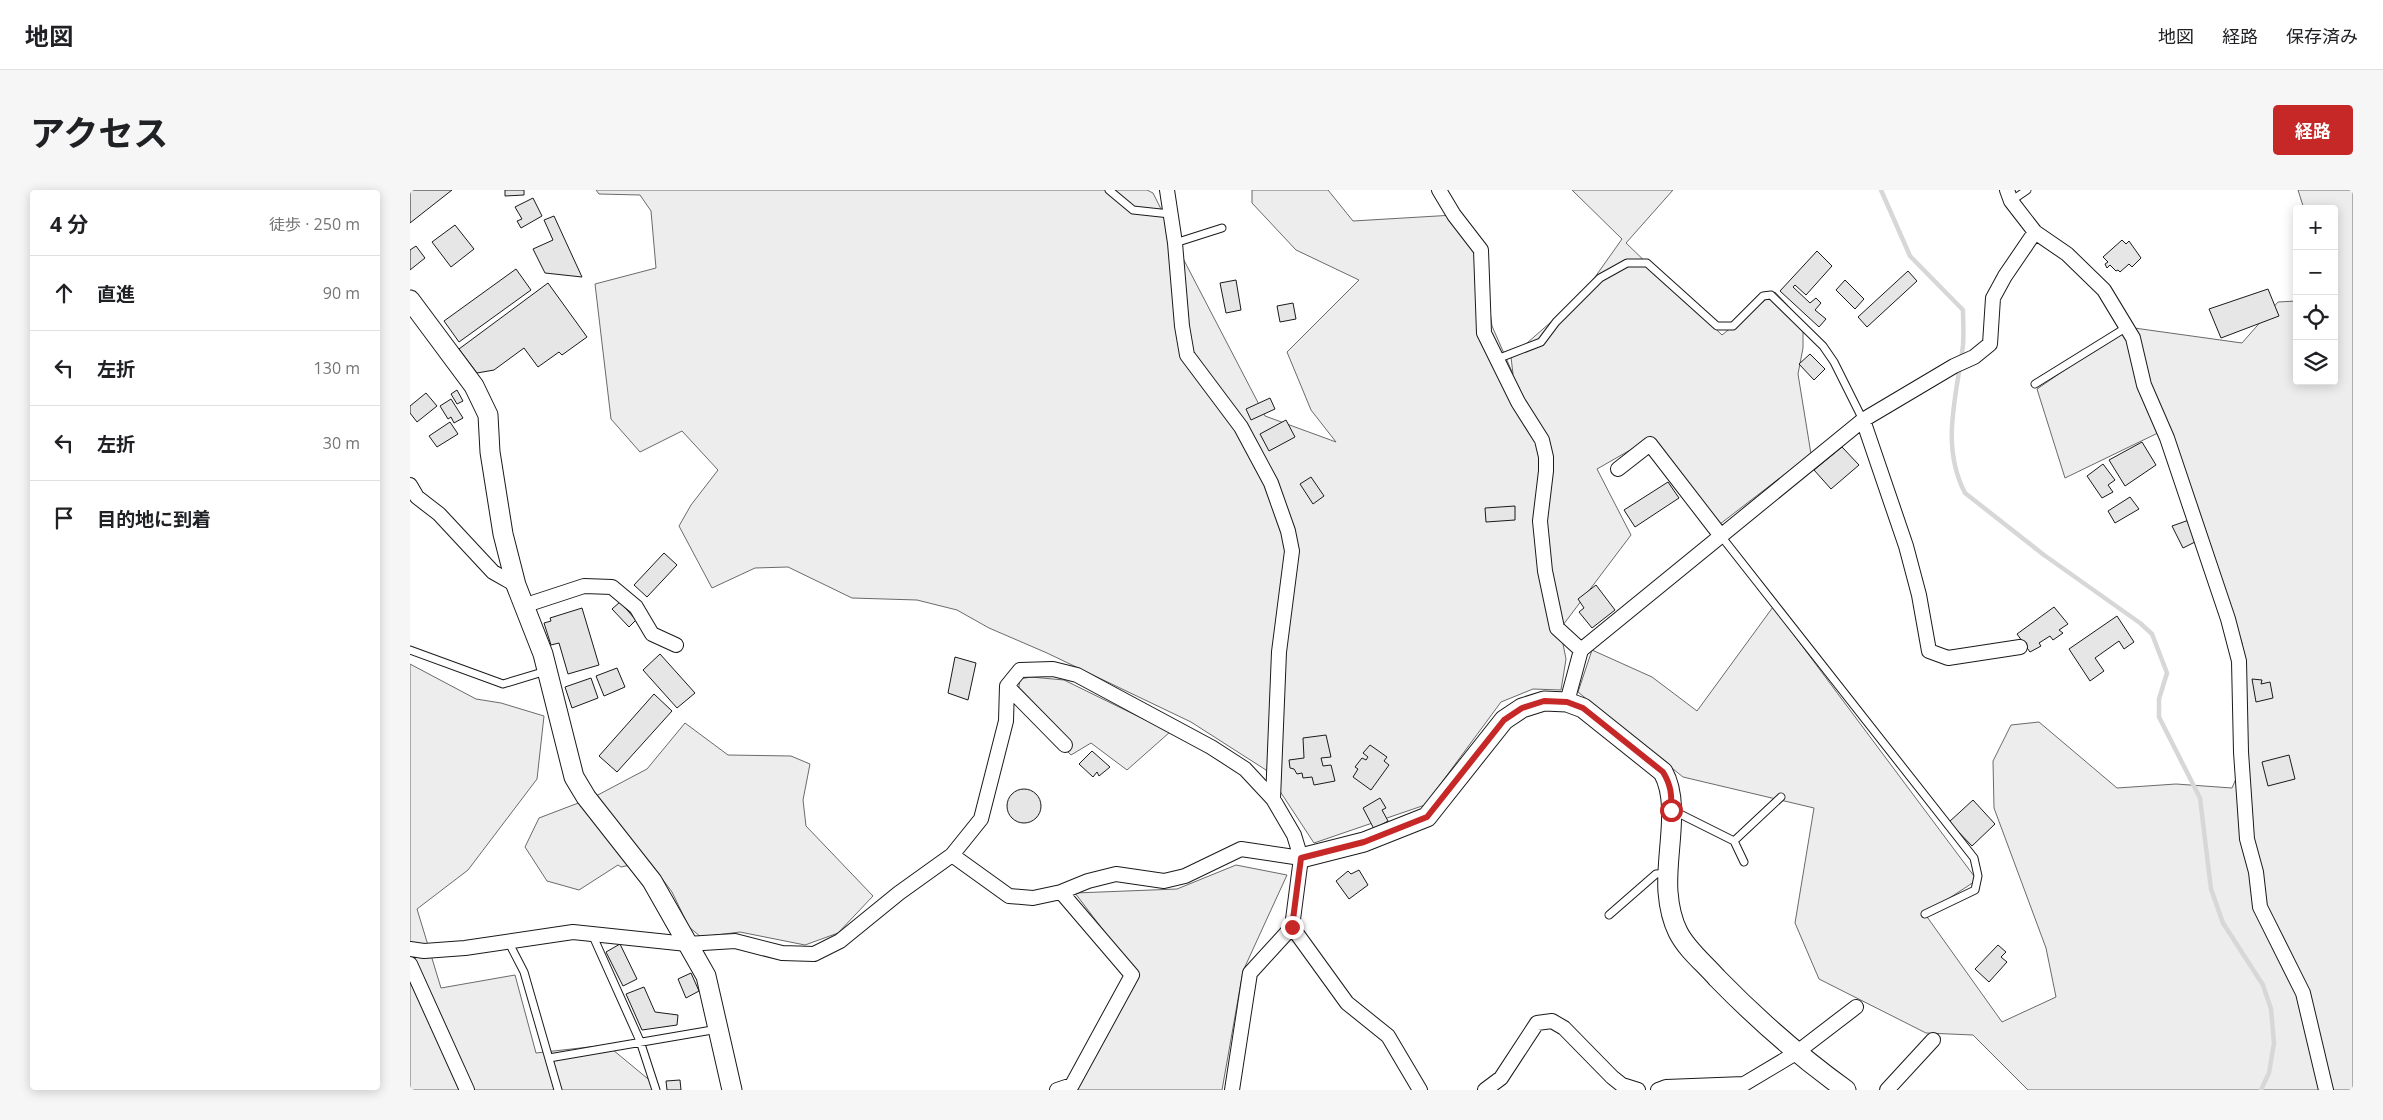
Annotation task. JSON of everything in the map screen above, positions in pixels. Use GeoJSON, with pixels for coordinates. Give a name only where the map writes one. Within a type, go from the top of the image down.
{"type":"FeatureCollection","features":[{"type":"Feature","properties":{"kind":"street"},"geometry":{"type":"LineString","coordinates":[[1167,190],[1175,243],[1182,326],[1187,355],[1241,427],[1271,483],[1288,531],[1292,551],[1279,652],[1273,799]]}},
{"type":"Feature","properties":{"kind":"street"},"geometry":{"type":"LineString","coordinates":[[1439,190],[1454,215],[1481,250],[1484,333],[1518,402],[1542,440],[1546,457],[1546,471],[1540,521],[1545,571],[1557,628],[1581,650]]}},
{"type":"Feature","properties":{"kind":"street"},"geometry":{"type":"LineString","coordinates":[[2009,195],[2035,232],[2067,254],[2104,290],[2134,338],[2144,385],[2167,438],[2207,555],[2239,661],[2241,752],[2247,839],[2256,872],[2260,907],[2303,993],[2326,1090]]}},
{"type":"Feature","properties":{"kind":"street"},"geometry":{"type":"LineString","coordinates":[[1567,702],[1581,650],[1863,420],[1954,366],[1974,357],[1990,344],[1993,298],[2005,276],[2035,232]]}},
{"type":"Feature","properties":{"kind":"street"},"geometry":{"type":"LineString","coordinates":[[410,300],[474,386],[488,415],[490,452],[503,534],[516,585],[547,671],[574,777],[586,797],[652,881],[706,976],[720,1029],[732,1090]]}},
{"type":"Feature","properties":{"kind":"street"},"geometry":{"type":"LineString","coordinates":[[1863,420],[1906,546],[1919,595],[1929,651],[1948,658],[2020,647]]}},
{"type":"Feature","properties":{"kind":"street"},"geometry":{"type":"LineString","coordinates":[[1618,469],[1650,444],[1721,536]]}},
{"type":"Feature","properties":{"kind":"street"},"geometry":{"type":"LineString","coordinates":[[410,485],[417,497],[439,514],[493,572],[516,585]]}},
{"type":"Feature","properties":{"kind":"street"},"geometry":{"type":"LineString","coordinates":[[523,606],[584,586],[612,588],[636,607],[652,634],[676,645]]}},
{"type":"Feature","properties":{"kind":"street"},"geometry":{"type":"LineString","coordinates":[[410,949],[424,951],[465,948],[573,932],[687,944],[735,941],[782,953],[814,954],[840,941],[899,893],[952,855],[981,819],[1006,720],[1006,686],[1020,670],[1054,669],[1077,675],[1211,747],[1244,769],[1260,783],[1273,799],[1294,835],[1301,858],[1292,927],[1250,973],[1232,1090]]}},
{"type":"Feature","properties":{"kind":"street"},"geometry":{"type":"LineString","coordinates":[[1006,686],[1065,745]]}},
{"type":"Feature","properties":{"kind":"street"},"geometry":{"type":"LineString","coordinates":[[952,855],[1008,896],[1033,898],[1061,892],[1088,881],[1116,874],[1164,881],[1185,876],[1241,849],[1301,858],[1364,842],[1427,817],[1504,720],[1522,708],[1544,701],[1567,702],[1583,708],[1663,772],[1669,782],[1672,796],[1667,873],[1670,910],[1678,931],[1690,949],[1744,1005],[1796,1053],[1846,1090]]}},
{"type":"Feature","properties":{"kind":"street"},"geometry":{"type":"LineString","coordinates":[[1057,1090],[1072,1084],[1132,975],[1061,892]]}},
{"type":"Feature","properties":{"kind":"street"},"geometry":{"type":"LineString","coordinates":[[1292,927],[1347,1004],[1388,1036],[1420,1090]]}},
{"type":"Feature","properties":{"kind":"street"},"geometry":{"type":"LineString","coordinates":[[410,964],[467,1090]]}},
{"type":"Feature","properties":{"kind":"street"},"geometry":{"type":"LineString","coordinates":[[1658,1090],[1666,1087],[1744,1084],[1796,1053],[1856,1007]]}},
{"type":"Feature","properties":{"kind":"street"},"geometry":{"type":"LineString","coordinates":[[1485,1090],[1501,1078],[1537,1023],[1552,1021],[1564,1028],[1612,1077],[1622,1085],[1638,1090]]}},
{"type":"Feature","properties":{"kind":"street"},"geometry":{"type":"LineString","coordinates":[[1888,1090],[1932,1040]]}},
{"type":"Feature","properties":{"kind":"lane"},"geometry":{"type":"LineString","coordinates":[[1109,190],[1133,210],[1170,214]]}},
{"type":"Feature","properties":{"kind":"lane"},"geometry":{"type":"LineString","coordinates":[[2009,195],[2027,190]]}},
{"type":"Feature","properties":{"kind":"lane"},"geometry":{"type":"LineString","coordinates":[[1175,243],[1222,228]]}},
{"type":"Feature","properties":{"kind":"lane"},"geometry":{"type":"LineString","coordinates":[[1497,358],[1541,342],[1556,322],[1600,278],[1627,263],[1647,263],[1717,326],[1733,326],[1764,296],[1771,295],[1823,346],[1834,362],[1863,420]]}},
{"type":"Feature","properties":{"kind":"lane"},"geometry":{"type":"LineString","coordinates":[[2035,384],[2127,327]]}},
{"type":"Feature","properties":{"kind":"lane"},"geometry":{"type":"LineString","coordinates":[[1721,536],[1974,858],[1978,876],[1975,890],[1925,914]]}},
{"type":"Feature","properties":{"kind":"lane"},"geometry":{"type":"LineString","coordinates":[[410,650],[502,684],[547,671]]}},
{"type":"Feature","properties":{"kind":"lane"},"geometry":{"type":"LineString","coordinates":[[1734,841],[1780,796]]}},
{"type":"Feature","properties":{"kind":"lane"},"geometry":{"type":"LineString","coordinates":[[1671,810],[1734,841],[1744,862]]}},
{"type":"Feature","properties":{"kind":"lane"},"geometry":{"type":"LineString","coordinates":[[1609,915],[1656,874],[1667,873]]}},
{"type":"Feature","properties":{"kind":"lane"},"geometry":{"type":"LineString","coordinates":[[592,934],[640,1041],[656,1090]]}},
{"type":"Feature","properties":{"kind":"lane"},"geometry":{"type":"LineString","coordinates":[[508,941],[524,972],[558,1090]]}},
{"type":"Feature","properties":{"kind":"lane"},"geometry":{"type":"LineString","coordinates":[[549,1058],[640,1041],[720,1029]]}},
{"type":"Feature","properties":{"kind":"shaded area"},"geometry":{"type":"Polygon","coordinates":[[[596,190],[1147,190],[1153,193],[1161,209],[1170,214],[1175,243],[1265,416],[1336,442],[1311,410],[1287,352],[1359,280],[1296,250],[1252,203],[1252,190],[1328,190],[1353,221],[1454,215],[1481,250],[1492,326],[1513,374],[1511,357],[1583,294],[1622,239],[1572,190],[1673,190],[1626,243],[1722,335],[1775,292],[1803,322],[1803,348],[1798,374],[1811,454],[1720,524],[1646,441],[1597,469],[1631,535],[1560,629],[1566,659],[1561,690],[1533,689],[1501,702],[1425,805],[1314,843],[1266,770],[1191,722],[1047,653],[989,628],[957,610],[917,600],[852,598],[788,567],[755,568],[712,588],[679,526],[691,505],[718,470],[682,431],[640,452],[611,419],[595,284],[656,268],[651,211],[640,195],[599,194],[596,190]]]}},
{"type":"Feature","properties":{"kind":"shaded area"},"geometry":{"type":"Polygon","coordinates":[[[2298,190],[2353,190],[2353,1090],[2028,1090],[1973,1035],[1926,1033],[1819,979],[1795,923],[1814,808],[1683,777],[1578,692],[1592,650],[1652,677],[1697,711],[1773,607],[1977,880],[1925,914],[2002,1022],[2056,997],[2046,948],[1994,808],[1993,761],[2011,725],[2039,722],[2117,788],[2176,784],[2232,788],[2244,760],[2242,643],[2164,430],[2065,478],[2037,389],[2127,327],[2242,343],[2278,302],[2293,301],[2293,385],[2338,385],[2338,205],[2303,205],[2298,190]]]}},
{"type":"Feature","properties":{"kind":"shaded area"},"geometry":{"type":"Polygon","coordinates":[[[410,664],[476,699],[501,703],[544,716],[537,779],[468,870],[417,909],[441,988],[515,975],[536,1053],[607,1045],[653,1083],[657,1090],[410,1090],[410,664]]]}},
{"type":"Feature","properties":{"kind":"shaded area"},"geometry":{"type":"Polygon","coordinates":[[[1031,677],[1064,680],[1170,732],[1127,770],[1091,743],[1071,755],[1017,701],[1020,679],[1031,677]]]}},
{"type":"Feature","properties":{"kind":"shaded area"},"geometry":{"type":"Polygon","coordinates":[[[685,723],[728,755],[791,756],[810,764],[803,800],[806,826],[873,896],[838,933],[805,945],[740,932],[701,937],[689,927],[672,892],[649,861],[621,867],[618,865],[579,890],[547,881],[525,847],[539,818],[594,797],[647,769],[685,723]]]}},
{"type":"Feature","properties":{"kind":"shaded area"},"geometry":{"type":"Polygon","coordinates":[[[1236,865],[1287,875],[1243,971],[1222,1090],[1076,1090],[1139,977],[1075,893],[1177,889],[1236,865]]]}},
{"type":"Feature","properties":{"kind":"building"},"geometry":{"type":"Polygon","coordinates":[[[410,190],[452,190],[410,223],[410,190]]]}},
{"type":"Feature","properties":{"kind":"building"},"geometry":{"type":"Polygon","coordinates":[[[505,190],[524,190],[524,195],[505,196],[505,190]]]}},
{"type":"Feature","properties":{"kind":"building"},"geometry":{"type":"Polygon","coordinates":[[[533,198],[542,216],[521,228],[517,221],[522,219],[515,207],[533,198]]]}},
{"type":"Feature","properties":{"kind":"building"},"geometry":{"type":"Polygon","coordinates":[[[554,216],[582,277],[545,273],[533,249],[553,240],[544,220],[554,216]]]}},
{"type":"Feature","properties":{"kind":"building"},"geometry":{"type":"Polygon","coordinates":[[[455,225],[474,249],[451,267],[432,242],[455,225]]]}},
{"type":"Feature","properties":{"kind":"building"},"geometry":{"type":"Polygon","coordinates":[[[2122,240],[2126,244],[2129,241],[2141,258],[2132,267],[2129,264],[2120,272],[2110,265],[2107,268],[2105,264],[2108,262],[2103,257],[2122,240]]]}},
{"type":"Feature","properties":{"kind":"building"},"geometry":{"type":"Polygon","coordinates":[[[416,246],[425,258],[410,270],[410,250],[416,246]]]}},
{"type":"Feature","properties":{"kind":"building"},"geometry":{"type":"Polygon","coordinates":[[[1817,251],[1832,266],[1806,295],[1795,285],[1793,287],[1810,303],[1816,298],[1821,303],[1815,310],[1826,319],[1819,327],[1780,291],[1817,251]]]}},
{"type":"Feature","properties":{"kind":"building"},"geometry":{"type":"Polygon","coordinates":[[[516,269],[531,290],[459,342],[444,321],[516,269]]]}},
{"type":"Feature","properties":{"kind":"building"},"geometry":{"type":"Polygon","coordinates":[[[1908,271],[1917,281],[1867,327],[1858,317],[1908,271]]]}},
{"type":"Feature","properties":{"kind":"building"},"geometry":{"type":"Polygon","coordinates":[[[1236,280],[1241,310],[1226,313],[1220,283],[1236,280]]]}},
{"type":"Feature","properties":{"kind":"building"},"geometry":{"type":"Polygon","coordinates":[[[1845,280],[1864,299],[1855,309],[1836,290],[1845,280]]]}},
{"type":"Feature","properties":{"kind":"building"},"geometry":{"type":"Polygon","coordinates":[[[548,283],[587,337],[562,355],[559,352],[538,367],[524,348],[494,370],[477,373],[459,349],[548,283]]]}},
{"type":"Feature","properties":{"kind":"building"},"geometry":{"type":"Polygon","coordinates":[[[2268,289],[2279,316],[2221,338],[2209,309],[2268,289]]]}},
{"type":"Feature","properties":{"kind":"building"},"geometry":{"type":"Polygon","coordinates":[[[1293,303],[1296,319],[1280,322],[1277,306],[1293,303]]]}},
{"type":"Feature","properties":{"kind":"building"},"geometry":{"type":"Polygon","coordinates":[[[1810,354],[1825,369],[1814,380],[1799,364],[1810,354]]]}},
{"type":"Feature","properties":{"kind":"building"},"geometry":{"type":"Polygon","coordinates":[[[457,390],[463,401],[457,404],[451,394],[457,390]]]}},
{"type":"Feature","properties":{"kind":"building"},"geometry":{"type":"Polygon","coordinates":[[[426,393],[437,406],[417,422],[410,413],[410,406],[426,393]]]}},
{"type":"Feature","properties":{"kind":"building"},"geometry":{"type":"Polygon","coordinates":[[[1270,398],[1275,409],[1251,420],[1246,409],[1270,398]]]}},
{"type":"Feature","properties":{"kind":"building"},"geometry":{"type":"Polygon","coordinates":[[[451,399],[463,418],[454,423],[451,417],[448,419],[440,406],[451,399]]]}},
{"type":"Feature","properties":{"kind":"building"},"geometry":{"type":"Polygon","coordinates":[[[1286,420],[1295,437],[1269,451],[1260,434],[1286,420]]]}},
{"type":"Feature","properties":{"kind":"building"},"geometry":{"type":"Polygon","coordinates":[[[450,422],[458,434],[437,447],[429,436],[450,422]]]}},
{"type":"Feature","properties":{"kind":"building"},"geometry":{"type":"Polygon","coordinates":[[[2142,442],[2156,465],[2125,486],[2109,460],[2142,442]]]}},
{"type":"Feature","properties":{"kind":"building"},"geometry":{"type":"Polygon","coordinates":[[[1842,447],[1859,465],[1831,489],[1814,470],[1842,447]]]}},
{"type":"Feature","properties":{"kind":"building"},"geometry":{"type":"Polygon","coordinates":[[[2103,464],[2115,480],[2108,485],[2113,492],[2102,498],[2087,476],[2103,464]]]}},
{"type":"Feature","properties":{"kind":"building"},"geometry":{"type":"Polygon","coordinates":[[[1311,477],[1324,496],[1313,504],[1300,484],[1311,477]]]}},
{"type":"Feature","properties":{"kind":"building"},"geometry":{"type":"Polygon","coordinates":[[[1668,482],[1679,498],[1635,527],[1624,510],[1668,482]]]}},
{"type":"Feature","properties":{"kind":"building"},"geometry":{"type":"Polygon","coordinates":[[[2130,497],[2139,509],[2115,523],[2108,511],[2130,497]]]}},
{"type":"Feature","properties":{"kind":"building"},"geometry":{"type":"Polygon","coordinates":[[[1515,506],[1515,520],[1486,522],[1485,508],[1515,506]]]}},
{"type":"Feature","properties":{"kind":"building"},"geometry":{"type":"Polygon","coordinates":[[[2189,520],[2197,541],[2183,548],[2172,526],[2189,520]]]}},
{"type":"Feature","properties":{"kind":"building"},"geometry":{"type":"Polygon","coordinates":[[[664,553],[677,565],[647,597],[634,585],[664,553]]]}},
{"type":"Feature","properties":{"kind":"building"},"geometry":{"type":"Polygon","coordinates":[[[1596,585],[1615,610],[1592,628],[1579,612],[1584,608],[1578,599],[1596,585]]]}},
{"type":"Feature","properties":{"kind":"building"},"geometry":{"type":"Polygon","coordinates":[[[620,602],[636,620],[629,627],[612,609],[620,602]]]}},
{"type":"Feature","properties":{"kind":"building"},"geometry":{"type":"Polygon","coordinates":[[[2054,607],[2068,624],[2059,630],[2063,633],[2053,640],[2050,636],[2039,643],[2041,646],[2030,652],[2017,634],[2054,607]]]}},
{"type":"Feature","properties":{"kind":"building"},"geometry":{"type":"Polygon","coordinates":[[[582,608],[599,665],[568,674],[559,643],[551,645],[544,623],[551,621],[550,618],[582,608]]]}},
{"type":"Feature","properties":{"kind":"building"},"geometry":{"type":"Polygon","coordinates":[[[2117,616],[2134,642],[2124,649],[2119,641],[2095,658],[2104,671],[2090,681],[2069,649],[2117,616]]]}},
{"type":"Feature","properties":{"kind":"building"},"geometry":{"type":"Polygon","coordinates":[[[660,654],[695,693],[677,708],[643,670],[660,654]]]}},
{"type":"Feature","properties":{"kind":"building"},"geometry":{"type":"Polygon","coordinates":[[[955,657],[976,663],[968,700],[948,693],[955,657]]]}},
{"type":"Feature","properties":{"kind":"building"},"geometry":{"type":"Polygon","coordinates":[[[617,668],[625,687],[604,696],[596,676],[617,668]]]}},
{"type":"Feature","properties":{"kind":"building"},"geometry":{"type":"Polygon","coordinates":[[[591,678],[598,698],[572,708],[565,687],[591,678]]]}},
{"type":"Feature","properties":{"kind":"building"},"geometry":{"type":"Polygon","coordinates":[[[2252,679],[2262,680],[2261,684],[2270,682],[2273,698],[2256,702],[2252,679]]]}},
{"type":"Feature","properties":{"kind":"building"},"geometry":{"type":"Polygon","coordinates":[[[654,694],[672,711],[617,772],[599,756],[654,694]]]}},
{"type":"Feature","properties":{"kind":"building"},"geometry":{"type":"Polygon","coordinates":[[[1326,735],[1331,757],[1321,758],[1323,766],[1331,765],[1335,781],[1314,785],[1312,777],[1303,778],[1302,773],[1297,774],[1294,769],[1290,768],[1289,760],[1304,758],[1303,738],[1326,735]]]}},
{"type":"Feature","properties":{"kind":"building"},"geometry":{"type":"Polygon","coordinates":[[[1370,745],[1387,757],[1384,761],[1389,765],[1371,790],[1353,777],[1358,769],[1355,767],[1362,758],[1366,760],[1368,757],[1363,753],[1370,745]]]}},
{"type":"Feature","properties":{"kind":"building"},"geometry":{"type":"Polygon","coordinates":[[[1092,751],[1110,767],[1099,776],[1097,772],[1093,777],[1079,764],[1092,751]]]}},
{"type":"Feature","properties":{"kind":"building"},"geometry":{"type":"Polygon","coordinates":[[[2289,755],[2295,779],[2268,786],[2262,762],[2289,755]]]}},
{"type":"Feature","properties":{"kind":"building"},"geometry":{"type":"Polygon","coordinates":[[[1024,789],[1036,794],[1041,806],[1036,818],[1024,823],[1012,818],[1007,806],[1012,794],[1024,789]]]}},
{"type":"Feature","properties":{"kind":"building"},"geometry":{"type":"Polygon","coordinates":[[[1380,798],[1386,808],[1382,810],[1388,821],[1374,829],[1363,808],[1380,798]]]}},
{"type":"Feature","properties":{"kind":"building"},"geometry":{"type":"Polygon","coordinates":[[[1973,800],[1995,824],[1972,846],[1949,822],[1973,800]]]}},
{"type":"Feature","properties":{"kind":"building"},"geometry":{"type":"Polygon","coordinates":[[[1359,870],[1368,885],[1349,899],[1336,881],[1348,871],[1351,874],[1359,870]]]}},
{"type":"Feature","properties":{"kind":"building"},"geometry":{"type":"Polygon","coordinates":[[[620,944],[637,979],[623,986],[606,952],[620,944]]]}},
{"type":"Feature","properties":{"kind":"building"},"geometry":{"type":"Polygon","coordinates":[[[1998,945],[2006,952],[2001,957],[2007,962],[1989,982],[1975,969],[1998,945]]]}},
{"type":"Feature","properties":{"kind":"building"},"geometry":{"type":"Polygon","coordinates":[[[691,973],[699,991],[686,998],[678,979],[691,973]]]}},
{"type":"Feature","properties":{"kind":"building"},"geometry":{"type":"Polygon","coordinates":[[[644,987],[655,1012],[678,1015],[677,1025],[642,1030],[626,994],[644,987]]]}},
{"type":"Feature","properties":{"kind":"building"},"geometry":{"type":"Polygon","coordinates":[[[680,1080],[681,1090],[667,1090],[666,1081],[680,1080]]]}},
{"type":"Feature","properties":{"kind":"waterway"},"geometry":{"type":"LineString","coordinates":[[1881,190],[1910,256],[1963,310],[1963,345],[1954,401],[1952,438],[1953,457],[1957,475],[1965,493],[2044,555],[2140,623],[2152,634],[2167,673],[2159,699],[2159,717],[2200,798],[2211,889],[2223,923],[2263,985],[2271,1009],[2274,1043],[2269,1073],[2261,1090]]}},
{"type":"Feature","properties":{"kind":"route"},"geometry":{"type":"LineString","coordinates":[[1292,927],[1301,858],[1364,842],[1427,817],[1504,720],[1522,708],[1544,701],[1567,702],[1583,708],[1663,772],[1669,782],[1672,796],[1671,810]]}}]}
